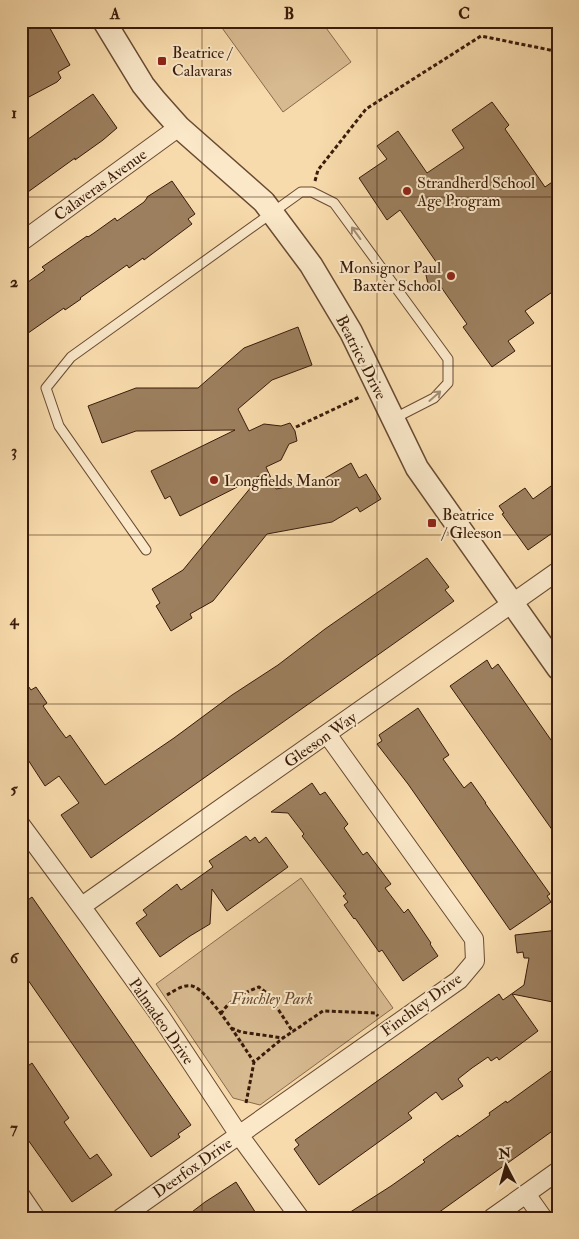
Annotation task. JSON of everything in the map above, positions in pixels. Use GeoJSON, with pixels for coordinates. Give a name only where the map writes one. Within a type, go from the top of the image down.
{"type":"FeatureCollection","features":[{"type":"Feature","properties":{"kind":"street","name":"Beatrice Drive"},"geometry":{"type":"LineString","coordinates":[[104,21],[144,85],[180,127],[264,202],[311,265],[333,300],[370,369],[392,420],[417,468],[558,668]]}},
{"type":"Feature","properties":{"kind":"street","name":"Calaveras Avenue"},"geometry":{"type":"LineString","coordinates":[[21,242],[180,127]]}},
{"type":"Feature","properties":{"kind":"street","name":"Gleeson Way"},"geometry":{"type":"LineString","coordinates":[[82,906],[558,571]]}},
{"type":"Feature","properties":{"kind":"street","name":"Finchley Drive"},"geometry":{"type":"LineString","coordinates":[[238,1135],[458,980],[475,961],[474,939],[327,734]]}},
{"type":"Feature","properties":{"kind":"street","name":"Palmadeo Drive"},"geometry":{"type":"LineString","coordinates":[[21,825],[82,906],[152,1006],[238,1135],[300,1218]]}},
{"type":"Feature","properties":{"kind":"street","name":"Deerfox Drive"},"geometry":{"type":"LineString","coordinates":[[121,1218],[238,1135]]}},
{"type":"Feature","properties":{"kind":"street"},"geometry":{"type":"LineString","coordinates":[[492,1218],[558,1171]]}},
{"type":"Feature","properties":{"kind":"street"},"geometry":{"type":"LineString","coordinates":[[526,1194],[543,1218]]}},
{"type":"Feature","properties":{"kind":"street"},"geometry":{"type":"LineString","coordinates":[[21,1196],[36,1218]]}},
{"type":"Feature","properties":{"kind":"lane"},"geometry":{"type":"LineString","coordinates":[[146,550],[59,426],[46,388],[71,357],[301,192],[312,192],[334,203],[448,359],[448,383],[434,398],[392,420]]}},
{"type":"Feature","properties":{"kind":"path"},"geometry":{"type":"LineString","coordinates":[[312,192],[318,170],[366,109],[481,36],[555,51],[558,54]]}},
{"type":"Feature","properties":{"kind":"path"},"geometry":{"type":"LineString","coordinates":[[296,427],[363,396]]}},
{"type":"Feature","properties":{"kind":"path"},"geometry":{"type":"LineString","coordinates":[[152,1006],[181,987],[191,986],[201,990],[221,1014],[254,1062]]}},
{"type":"Feature","properties":{"kind":"path"},"geometry":{"type":"LineString","coordinates":[[221,1014],[225,1006],[250,990],[259,987],[268,994],[293,1032]]}},
{"type":"Feature","properties":{"kind":"path"},"geometry":{"type":"LineString","coordinates":[[246,1104],[254,1062],[284,1038],[323,1012],[374,1013],[390,1027]]}},
{"type":"Feature","properties":{"kind":"path"},"geometry":{"type":"LineString","coordinates":[[229,1027],[241,1032],[284,1038]]}},
{"type":"Feature","properties":{"kind":"green space"},"geometry":{"type":"Polygon","coordinates":[[[217,21],[321,21],[351,62],[283,112],[217,21]]]}},
{"type":"Feature","properties":{"kind":"green space","name":"Finchley Park"},"geometry":{"type":"Polygon","coordinates":[[[301,878],[393,1008],[260,1105],[233,1098],[156,984],[301,878]]]}},
{"type":"Feature","properties":{"kind":"building"},"geometry":{"type":"Polygon","coordinates":[[[21,21],[46,21],[70,65],[58,72],[61,78],[57,82],[27,98],[21,88],[21,21]]]}},
{"type":"Feature","properties":{"kind":"building"},"geometry":{"type":"Polygon","coordinates":[[[93,94],[117,128],[103,140],[21,197],[21,144],[93,94]]]}},
{"type":"Feature","properties":{"kind":"building"},"geometry":{"type":"Polygon","coordinates":[[[492,102],[509,125],[505,129],[545,187],[558,178],[558,288],[525,311],[534,323],[508,341],[515,351],[492,367],[463,327],[467,324],[441,287],[436,291],[428,284],[426,275],[439,266],[400,210],[387,220],[359,178],[387,159],[377,146],[398,131],[427,173],[464,148],[452,130],[492,102]]]}},
{"type":"Feature","properties":{"kind":"building"},"geometry":{"type":"Polygon","coordinates":[[[172,181],[195,214],[188,219],[192,224],[144,260],[143,258],[129,268],[127,265],[81,299],[65,310],[64,308],[21,338],[21,287],[45,270],[42,267],[115,218],[117,221],[144,202],[147,197],[172,181]]]}},
{"type":"Feature","properties":{"kind":"building","name":"Longfields Manor"},"geometry":{"type":"Polygon","coordinates":[[[298,327],[312,365],[272,380],[238,409],[249,431],[264,424],[281,426],[290,423],[295,431],[297,441],[289,444],[281,460],[266,467],[276,489],[320,481],[351,463],[359,478],[366,474],[381,499],[360,512],[357,507],[332,522],[267,534],[213,601],[190,614],[192,618],[171,631],[156,606],[160,603],[152,589],[183,570],[261,475],[180,516],[170,496],[165,499],[151,471],[235,430],[136,431],[102,443],[88,406],[136,388],[198,388],[244,348],[298,327]]]}},
{"type":"Feature","properties":{"kind":"building"},"geometry":{"type":"Polygon","coordinates":[[[558,481],[558,529],[528,550],[502,514],[504,513],[499,506],[525,488],[533,499],[558,481]]]}},
{"type":"Feature","properties":{"kind":"building"},"geometry":{"type":"Polygon","coordinates":[[[427,558],[449,587],[445,590],[454,601],[91,858],[61,815],[79,803],[59,776],[45,786],[21,749],[21,676],[31,690],[36,687],[47,703],[43,706],[66,738],[70,735],[105,785],[174,738],[232,695],[278,665],[325,629],[427,558]]]}},
{"type":"Feature","properties":{"kind":"building"},"geometry":{"type":"Polygon","coordinates":[[[487,660],[492,669],[498,664],[558,750],[558,838],[450,686],[487,660]]]}},
{"type":"Feature","properties":{"kind":"building"},"geometry":{"type":"Polygon","coordinates":[[[418,708],[449,755],[443,759],[464,788],[471,782],[550,894],[547,896],[551,902],[510,930],[408,784],[377,744],[382,741],[379,735],[418,708]]]}},
{"type":"Feature","properties":{"kind":"building"},"geometry":{"type":"Polygon","coordinates":[[[312,783],[320,795],[325,792],[348,824],[344,828],[363,855],[367,852],[391,884],[385,888],[404,913],[408,909],[438,956],[403,981],[382,950],[379,952],[344,905],[348,902],[343,896],[346,894],[302,836],[304,834],[288,813],[271,812],[312,783]]]}},
{"type":"Feature","properties":{"kind":"building"},"geometry":{"type":"Polygon","coordinates":[[[246,836],[250,841],[255,837],[259,843],[266,837],[288,867],[227,911],[212,889],[210,924],[160,957],[136,923],[147,915],[143,910],[177,884],[181,890],[213,867],[209,861],[246,836]]]}},
{"type":"Feature","properties":{"kind":"building"},"geometry":{"type":"Polygon","coordinates":[[[32,897],[191,1125],[178,1134],[180,1137],[151,1157],[21,970],[21,905],[32,897]]]}},
{"type":"Feature","properties":{"kind":"building"},"geometry":{"type":"Polygon","coordinates":[[[558,930],[558,1003],[512,994],[538,1031],[499,1060],[497,1057],[491,1061],[488,1057],[472,1068],[458,1079],[463,1086],[442,1100],[436,1092],[408,1113],[412,1118],[319,1185],[294,1149],[299,1145],[295,1140],[499,994],[503,1000],[524,985],[529,958],[524,958],[523,952],[517,953],[515,935],[558,930]]]}},
{"type":"Feature","properties":{"kind":"building"},"geometry":{"type":"Polygon","coordinates":[[[32,1063],[69,1118],[64,1122],[90,1159],[97,1154],[112,1175],[72,1202],[21,1130],[21,1071],[32,1063]]]}},
{"type":"Feature","properties":{"kind":"building"},"geometry":{"type":"Polygon","coordinates":[[[558,1066],[558,1127],[431,1218],[341,1218],[391,1186],[425,1162],[423,1160],[448,1142],[458,1135],[459,1137],[490,1115],[489,1113],[506,1101],[507,1103],[558,1066]]]}},
{"type":"Feature","properties":{"kind":"building"},"geometry":{"type":"Polygon","coordinates":[[[236,1182],[259,1218],[184,1218],[205,1202],[236,1182]]]}},
{"type":"Feature","properties":{"kind":"place","name":"Beatrice / Calavaras"},"geometry":{"type":"Point","coordinates":[162,61]}},
{"type":"Feature","properties":{"kind":"place","name":"Strandherd School Age Program"},"geometry":{"type":"Point","coordinates":[407,191]}},
{"type":"Feature","properties":{"kind":"place","name":"Monsignor Paul Baxter School"},"geometry":{"type":"Point","coordinates":[451,276]}},
{"type":"Feature","properties":{"kind":"place","name":"Longfields Manor"},"geometry":{"type":"Point","coordinates":[214,480]}},
{"type":"Feature","properties":{"kind":"place","name":"Beatrice / Gleeson"},"geometry":{"type":"Point","coordinates":[432,523]}}]}
